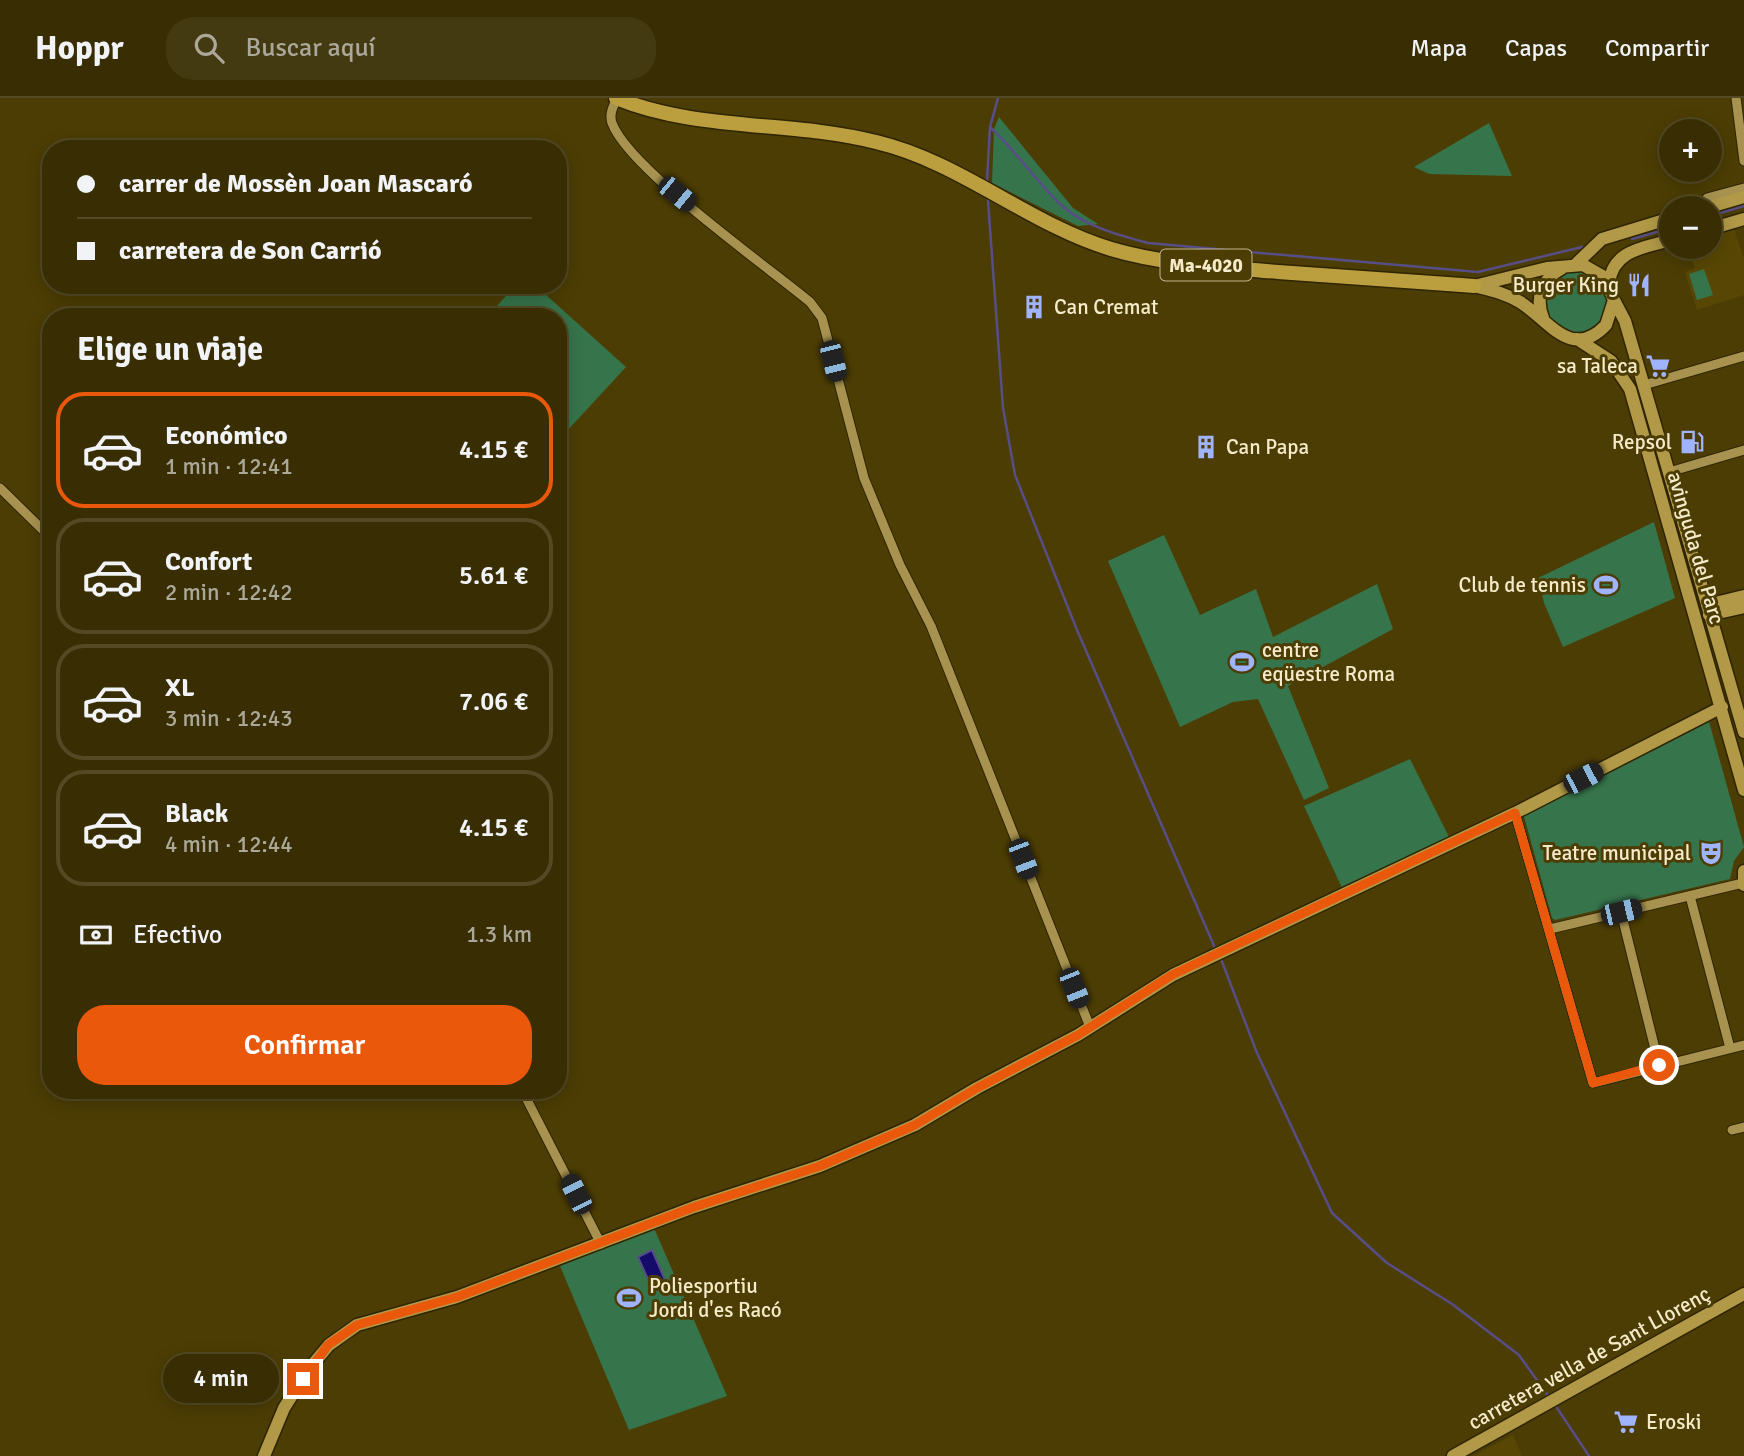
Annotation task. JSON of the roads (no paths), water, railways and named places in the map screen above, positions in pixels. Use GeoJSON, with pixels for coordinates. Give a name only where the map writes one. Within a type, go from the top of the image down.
{"type":"FeatureCollection","features":[{"type":"Feature","properties":{"kind":"main road","name":"Ma-4020"},"geometry":{"type":"LineString","coordinates":[[616,98],[678,117],[849,136],[899,148],[957,173],[1083,239],[1140,256],[1251,270],[1474,286]]}},
{"type":"Feature","properties":{"kind":"street"},"geometry":{"type":"LineString","coordinates":[[616,98],[610,112],[622,142],[668,186],[810,302],[822,318],[864,478],[900,565],[931,626],[1090,1027]]}},
{"type":"Feature","properties":{"kind":"street"},"geometry":{"type":"LineString","coordinates":[[1736,98],[1744,161]]}},
{"type":"Feature","properties":{"kind":"street"},"geometry":{"type":"LineString","coordinates":[[1722,197],[1744,188]]}},
{"type":"Feature","properties":{"kind":"street"},"geometry":{"type":"LineString","coordinates":[[1722,200],[1744,197]]}},
{"type":"Feature","properties":{"kind":"street"},"geometry":{"type":"LineString","coordinates":[[1544,320],[1539,306],[1543,285],[1552,274],[1570,266],[1602,239],[1659,222]]}},
{"type":"Feature","properties":{"kind":"street"},"geometry":{"type":"LineString","coordinates":[[1722,227],[1743,223]]}},
{"type":"Feature","properties":{"kind":"street"},"geometry":{"type":"LineString","coordinates":[[1577,339],[1590,337],[1602,330],[1610,319],[1614,300],[1609,283],[1612,267],[1621,257],[1659,244]]}},
{"type":"Feature","properties":{"kind":"street"},"geometry":{"type":"LineString","coordinates":[[1570,266],[1591,268],[1609,283]]}},
{"type":"Feature","properties":{"kind":"street","name":"Ma-4020"},"geometry":{"type":"LineString","coordinates":[[1474,286],[1570,266]]}},
{"type":"Feature","properties":{"kind":"street","name":"Ma-4020"},"geometry":{"type":"LineString","coordinates":[[1474,286],[1512,298],[1544,320],[1558,334],[1577,339]]}},
{"type":"Feature","properties":{"kind":"street","name":"avinguda del Parc"},"geometry":{"type":"LineString","coordinates":[[1614,300],[1625,321],[1708,610],[1739,695],[1744,732]]}},
{"type":"Feature","properties":{"kind":"street","name":"avinguda del Parc"},"geometry":{"type":"LineString","coordinates":[[1577,339],[1611,361],[1630,388],[1744,790]]}},
{"type":"Feature","properties":{"kind":"street"},"geometry":{"type":"LineString","coordinates":[[1644,385],[1744,356]]}},
{"type":"Feature","properties":{"kind":"street"},"geometry":{"type":"LineString","coordinates":[[1669,472],[1744,450]]}},
{"type":"Feature","properties":{"kind":"street"},"geometry":{"type":"LineString","coordinates":[[0,488],[42,529]]}},
{"type":"Feature","properties":{"kind":"street"},"geometry":{"type":"LineString","coordinates":[[1708,610],[1744,596]]}},
{"type":"Feature","properties":{"kind":"street"},"geometry":{"type":"LineString","coordinates":[[1708,610],[1744,607]]}},
{"type":"Feature","properties":{"kind":"street"},"geometry":{"type":"LineString","coordinates":[[264,1456],[284,1408],[308,1370],[328,1345],[357,1325],[457,1297],[694,1207],[820,1166],[915,1125],[1090,1027],[1172,975],[1515,813],[1722,706]]}},
{"type":"Feature","properties":{"kind":"street"},"geometry":{"type":"LineString","coordinates":[[1515,813],[1593,1083],[1744,1045]]}},
{"type":"Feature","properties":{"kind":"street"},"geometry":{"type":"LineString","coordinates":[[1550,929],[1744,884],[1744,871]]}},
{"type":"Feature","properties":{"kind":"street"},"geometry":{"type":"LineString","coordinates":[[1690,895],[1730,1048]]}},
{"type":"Feature","properties":{"kind":"street"},"geometry":{"type":"LineString","coordinates":[[1621,912],[1659,1065]]}},
{"type":"Feature","properties":{"kind":"street"},"geometry":{"type":"LineString","coordinates":[[527,1099],[601,1244]]}},
{"type":"Feature","properties":{"kind":"street"},"geometry":{"type":"LineString","coordinates":[[1732,1130],[1744,1127]]}},
{"type":"Feature","properties":{"kind":"street","name":"carretera vella de Sant Llorenç"},"geometry":{"type":"LineString","coordinates":[[1453,1456],[1744,1294]]}},
{"type":"Feature","properties":{"kind":"waterway"},"geometry":{"type":"LineString","coordinates":[[998,98],[990,127],[1060,204],[1090,224],[1148,243],[1478,272],[1582,247]]}},
{"type":"Feature","properties":{"kind":"waterway"},"geometry":{"type":"LineString","coordinates":[[987,181],[990,127]]}},
{"type":"Feature","properties":{"kind":"waterway"},"geometry":{"type":"LineString","coordinates":[[988,201],[1003,408],[1015,475],[1077,630],[1215,948]]}},
{"type":"Feature","properties":{"kind":"waterway"},"geometry":{"type":"LineString","coordinates":[[1722,212],[1744,206]]}},
{"type":"Feature","properties":{"kind":"waterway"},"geometry":{"type":"LineString","coordinates":[[1632,239],[1659,231]]}},
{"type":"Feature","properties":{"kind":"waterway"},"geometry":{"type":"LineString","coordinates":[[1221,959],[1257,1053],[1332,1213],[1387,1263],[1452,1304],[1519,1355],[1549,1397]]}},
{"type":"Feature","properties":{"kind":"waterway"},"geometry":{"type":"LineString","coordinates":[[1555,1405],[1589,1456]]}},
{"type":"Feature","properties":{"kind":"place","name":"Burger King"},"geometry":{"type":"Point","coordinates":[1639,285]}},
{"type":"Feature","properties":{"kind":"place","name":"Can Cremat"},"geometry":{"type":"Point","coordinates":[1034,307]}},
{"type":"Feature","properties":{"kind":"place","name":"sa Taleca"},"geometry":{"type":"Point","coordinates":[1658,366]}},
{"type":"Feature","properties":{"kind":"place","name":"Repsol"},"geometry":{"type":"Point","coordinates":[1692,442]}},
{"type":"Feature","properties":{"kind":"place","name":"Can Papa"},"geometry":{"type":"Point","coordinates":[1206,447]}},
{"type":"Feature","properties":{"kind":"place","name":"Club de tennis"},"geometry":{"type":"Point","coordinates":[1606,585]}},
{"type":"Feature","properties":{"kind":"place","name":"centre eqüestre Roma"},"geometry":{"type":"Point","coordinates":[1242,662]}},
{"type":"Feature","properties":{"kind":"place","name":"Teatre municipal"},"geometry":{"type":"Point","coordinates":[1711,853]}},
{"type":"Feature","properties":{"kind":"place","name":"Poliesportiu Jordi d'es Racó"},"geometry":{"type":"Point","coordinates":[629,1298]}},
{"type":"Feature","properties":{"kind":"place","name":"Eroski"},"geometry":{"type":"Point","coordinates":[1626,1422]}}]}
